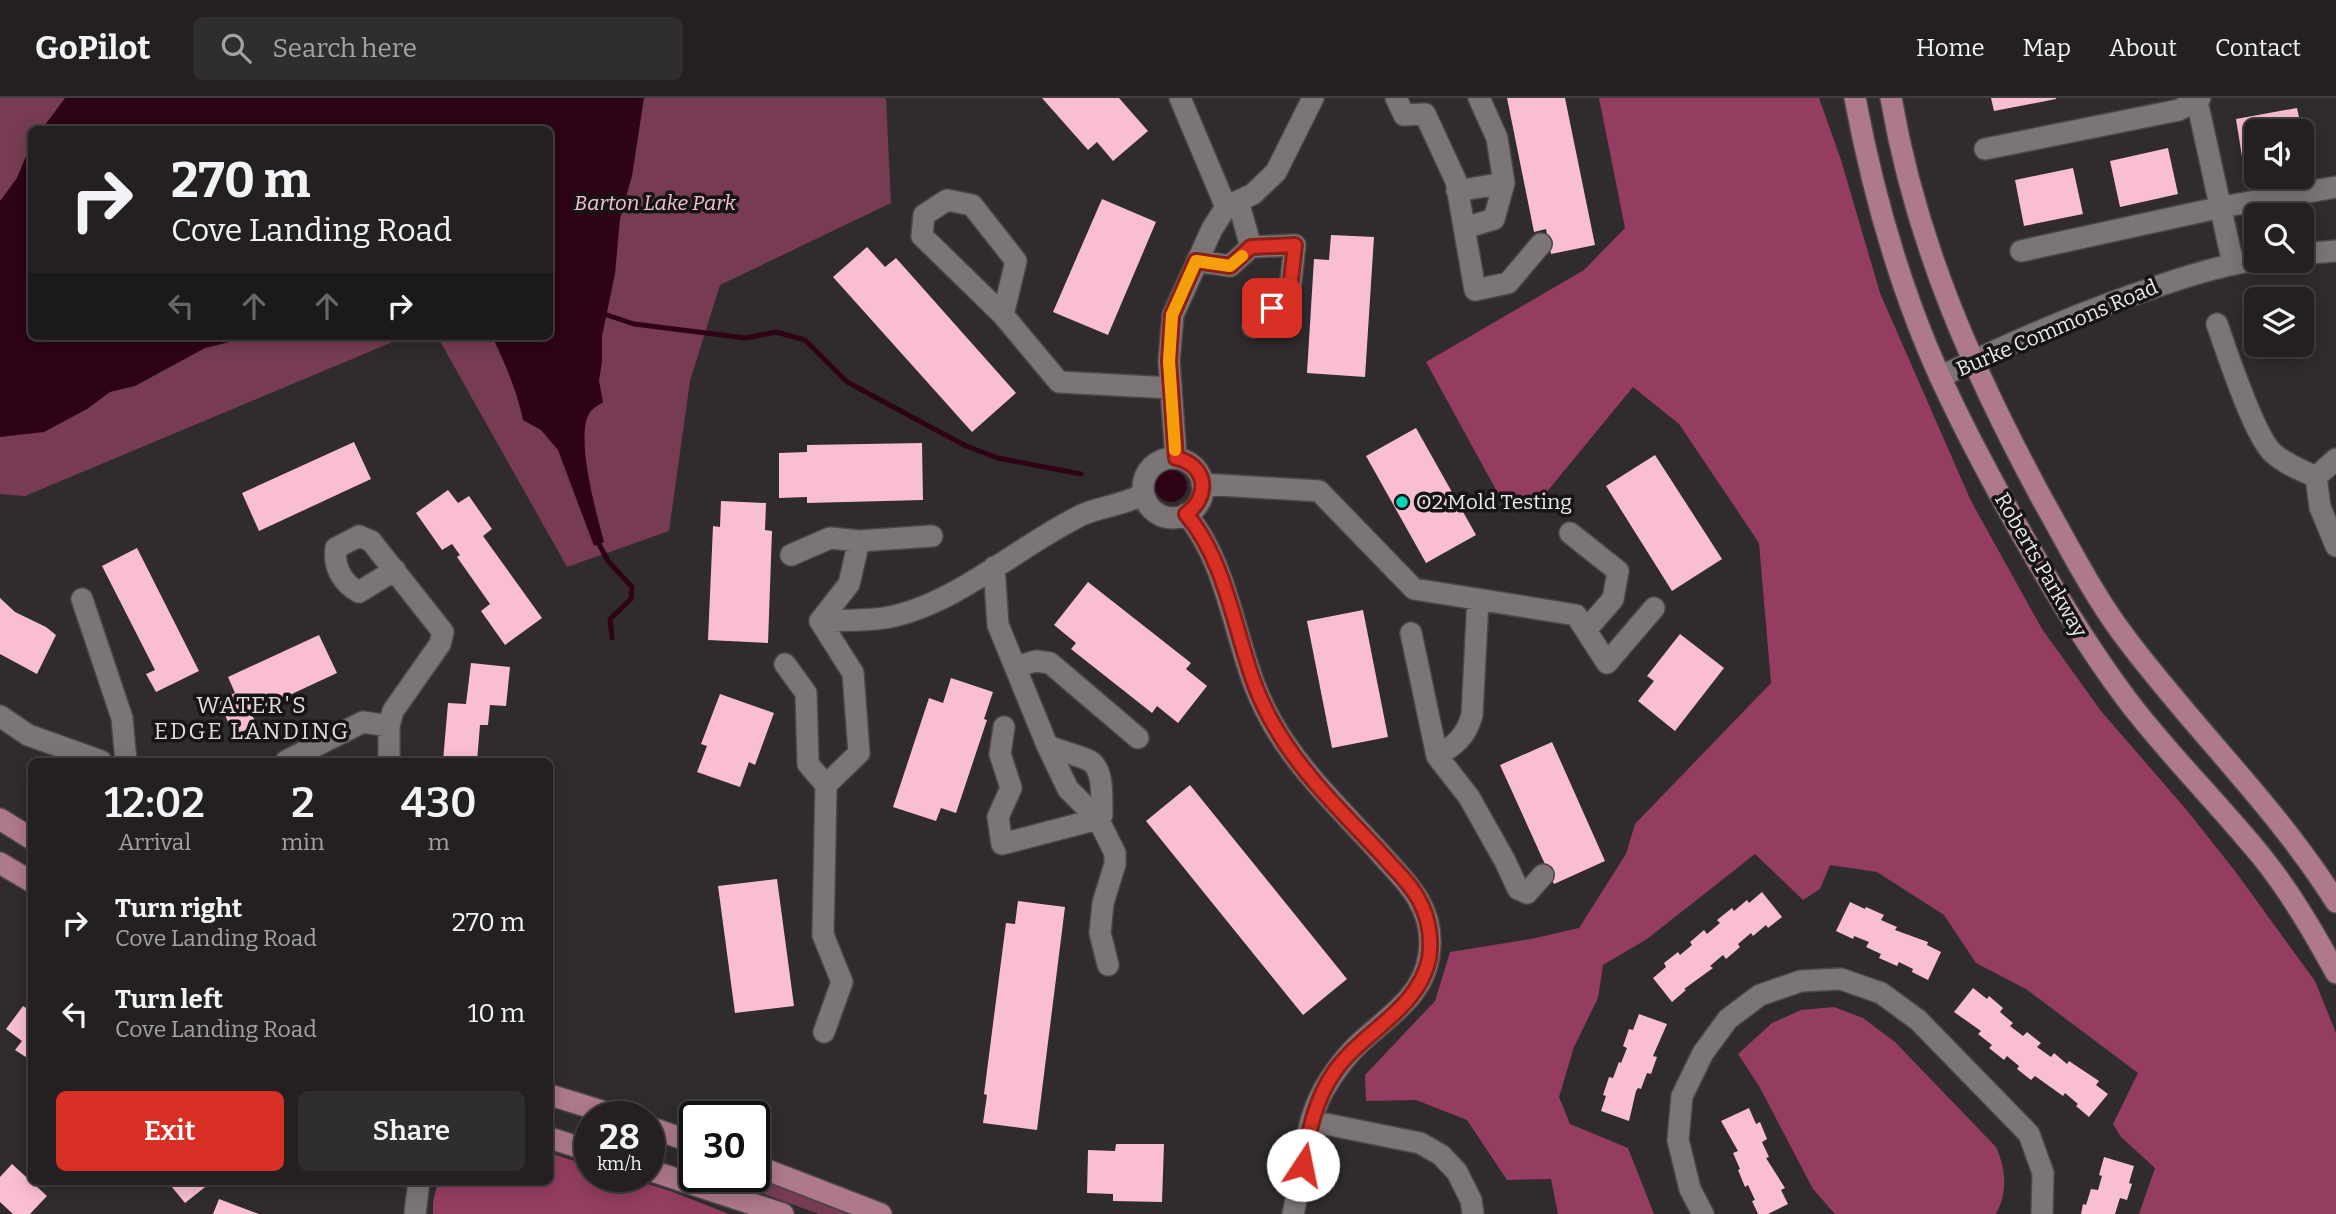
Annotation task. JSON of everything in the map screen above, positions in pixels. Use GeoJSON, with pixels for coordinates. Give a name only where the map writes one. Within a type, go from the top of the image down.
{"type":"FeatureCollection","features":[{"type":"Feature","properties":{"kind":"main road","name":"Roberts Parkway"},"geometry":{"type":"LineString","coordinates":[[1856,98],[1864,147],[1890,245],[1940,377],[1984,467],[2052,589],[2089,648],[2130,704],[2264,859],[2305,917],[2336,973]]}},
{"type":"Feature","properties":{"kind":"main road","name":"Roberts Parkway"},"geometry":{"type":"LineString","coordinates":[[1891,98],[1916,208],[1943,293],[1972,361],[2075,559],[2120,630],[2160,683],[2273,814],[2316,869],[2336,902]]}},
{"type":"Feature","properties":{"kind":"main road"},"geometry":{"type":"LineString","coordinates":[[0,819],[28,836]]}},
{"type":"Feature","properties":{"kind":"main road"},"geometry":{"type":"LineString","coordinates":[[0,863],[28,880]]}},
{"type":"Feature","properties":{"kind":"main road"},"geometry":{"type":"LineString","coordinates":[[553,1096],[574,1102]]}},
{"type":"Feature","properties":{"kind":"main road"},"geometry":{"type":"LineString","coordinates":[[553,1139],[574,1146]]}},
{"type":"Feature","properties":{"kind":"main road"},"geometry":{"type":"LineString","coordinates":[[770,1171],[881,1214]]}},
{"type":"Feature","properties":{"kind":"main road"},"geometry":{"type":"LineString","coordinates":[[665,1176],[783,1214]]}},
{"type":"Feature","properties":{"kind":"street"},"geometry":{"type":"LineString","coordinates":[[1176,458],[1169,361],[1172,315],[1196,261],[1232,204],[1253,194],[1276,172],[1313,98]]}},
{"type":"Feature","properties":{"kind":"street"},"geometry":{"type":"LineString","coordinates":[[1396,98],[1404,115],[1425,114],[1455,181],[1475,290],[1508,283],[1541,243]]}},
{"type":"Feature","properties":{"kind":"street"},"geometry":{"type":"LineString","coordinates":[[1465,228],[1494,219],[1504,183],[1497,138],[1479,98]]}},
{"type":"Feature","properties":{"kind":"street"},"geometry":{"type":"LineString","coordinates":[[1986,149],[2179,110],[2199,99],[2233,264]]}},
{"type":"Feature","properties":{"kind":"street"},"geometry":{"type":"LineString","coordinates":[[1185,101],[1251,247]]}},
{"type":"Feature","properties":{"kind":"street"},"geometry":{"type":"LineString","coordinates":[[1457,191],[1504,183]]}},
{"type":"Feature","properties":{"kind":"street"},"geometry":{"type":"LineString","coordinates":[[2021,251],[2222,207],[2336,187]]}},
{"type":"Feature","properties":{"kind":"street"},"geometry":{"type":"LineString","coordinates":[[1003,315],[1016,261],[972,205],[947,200],[925,215],[922,236],[1003,315],[1059,382],[1171,388]]}},
{"type":"Feature","properties":{"kind":"street"},"geometry":{"type":"LineString","coordinates":[[1196,261],[1230,266],[1251,247],[1295,245],[1290,289],[1253,327]]}},
{"type":"Feature","properties":{"kind":"street"},"geometry":{"type":"LineString","coordinates":[[2314,253],[2336,251]]}},
{"type":"Feature","properties":{"kind":"street","name":"Burke Commons Road"},"geometry":{"type":"LineString","coordinates":[[1940,377],[2083,313],[2170,281],[2244,262]]}},
{"type":"Feature","properties":{"kind":"street"},"geometry":{"type":"LineString","coordinates":[[2217,324],[2259,435],[2271,452],[2290,465],[2316,477]]}},
{"type":"Feature","properties":{"kind":"street"},"geometry":{"type":"LineString","coordinates":[[1176,458],[1187,462],[1195,467],[1202,484],[1199,501],[1186,514],[1168,517],[1146,502],[1143,493],[1149,469],[1161,460],[1176,458]]}},
{"type":"Feature","properties":{"kind":"street"},"geometry":{"type":"LineString","coordinates":[[2316,477],[2336,458]]}},
{"type":"Feature","properties":{"kind":"street"},"geometry":{"type":"LineString","coordinates":[[2316,477],[2320,507],[2336,546]]}},
{"type":"Feature","properties":{"kind":"street"},"geometry":{"type":"LineString","coordinates":[[1202,484],[1319,491],[1414,589],[1576,615],[1607,663],[1654,608]]}},
{"type":"Feature","properties":{"kind":"street"},"geometry":{"type":"LineString","coordinates":[[820,621],[885,618],[914,609],[950,593],[1084,514],[1113,503],[1136,499],[1143,493]]}},
{"type":"Feature","properties":{"kind":"street"},"geometry":{"type":"LineString","coordinates":[[1186,514],[1200,530],[1219,576],[1253,682],[1272,722],[1304,768],[1413,890],[1427,920],[1429,957],[1426,970],[1413,994],[1363,1040],[1335,1071],[1321,1094],[1311,1121],[1293,1214]]}},
{"type":"Feature","properties":{"kind":"street"},"geometry":{"type":"LineString","coordinates":[[1570,533],[1618,571],[1613,599],[1586,630]]}},
{"type":"Feature","properties":{"kind":"street"},"geometry":{"type":"LineString","coordinates":[[791,555],[830,538],[859,541],[932,536]]}},
{"type":"Feature","properties":{"kind":"street"},"geometry":{"type":"LineString","coordinates":[[820,621],[849,584],[859,541]]}},
{"type":"Feature","properties":{"kind":"street"},"geometry":{"type":"LineString","coordinates":[[994,567],[998,625],[1015,667],[1068,789],[1098,819],[1115,853],[1115,864],[1103,902],[1100,933],[1108,965]]}},
{"type":"Feature","properties":{"kind":"street"},"geometry":{"type":"LineString","coordinates":[[389,758],[389,726],[393,711],[440,643],[443,632],[395,570]]}},
{"type":"Feature","properties":{"kind":"street"},"geometry":{"type":"LineString","coordinates":[[82,599],[122,719],[126,758]]}},
{"type":"Feature","properties":{"kind":"street"},"geometry":{"type":"LineString","coordinates":[[1437,756],[1457,743],[1468,730],[1470,723],[1478,599]]}},
{"type":"Feature","properties":{"kind":"street"},"geometry":{"type":"LineString","coordinates":[[820,621],[853,673],[859,753],[826,785]]}},
{"type":"Feature","properties":{"kind":"street"},"geometry":{"type":"LineString","coordinates":[[1411,633],[1437,756],[1469,797],[1518,889],[1527,893],[1543,875]]}},
{"type":"Feature","properties":{"kind":"street"},"geometry":{"type":"LineString","coordinates":[[1015,667],[1036,662],[1050,663],[1138,738]]}},
{"type":"Feature","properties":{"kind":"street"},"geometry":{"type":"LineString","coordinates":[[785,664],[806,694],[808,764],[826,785],[823,935],[842,982],[824,1032]]}},
{"type":"Feature","properties":{"kind":"street"},"geometry":{"type":"LineString","coordinates":[[0,716],[28,735],[93,758]]}},
{"type":"Feature","properties":{"kind":"street"},"geometry":{"type":"LineString","coordinates":[[292,758],[363,722],[389,726]]}},
{"type":"Feature","properties":{"kind":"street"},"geometry":{"type":"LineString","coordinates":[[1004,727],[1000,754],[1011,788],[998,817],[1002,844],[1098,819],[1102,815],[1098,770],[1091,761],[1048,745]]}},
{"type":"Feature","properties":{"kind":"street"},"geometry":{"type":"LineString","coordinates":[[1703,1214],[1690,1189],[1678,1140],[1682,1096],[1703,1053],[1728,1019],[1760,995],[1801,981],[1841,979],[1881,993],[1918,1020],[2029,1134],[2043,1173],[2042,1214]]}},
{"type":"Feature","properties":{"kind":"street"},"geometry":{"type":"LineString","coordinates":[[1311,1121],[1420,1143],[1441,1155],[1457,1172],[1471,1200],[1473,1214]]}},
{"type":"Feature","properties":{"kind":"street"},"geometry":{"type":"LineString","coordinates":[[415,1214],[418,1185]]}},
{"type":"Feature","properties":{"kind":"green space","name":"Barton Lake Park"},"geometry":{"type":"Polygon","coordinates":[[[0,98],[886,98],[891,203],[720,285],[690,381],[669,531],[567,567],[439,340],[553,340],[553,126],[28,126],[28,340],[397,340],[25,496],[0,494],[0,98]]]}},
{"type":"Feature","properties":{"kind":"green space"},"geometry":{"type":"Polygon","coordinates":[[[770,1184],[848,1214],[819,1214],[758,1192],[770,1192],[770,1184]]]}},
{"type":"Feature","properties":{"kind":"shaded area"},"geometry":{"type":"Polygon","coordinates":[[[65,98],[644,98],[632,176],[620,219],[615,274],[602,336],[599,381],[603,402],[590,412],[584,439],[588,476],[604,542],[594,546],[558,450],[541,430],[523,420],[514,388],[494,340],[553,340],[553,126],[44,126],[65,98]]]}},
{"type":"Feature","properties":{"kind":"shaded area"},"geometry":{"type":"Polygon","coordinates":[[[1599,98],[1819,98],[1841,160],[1880,293],[1971,501],[2042,629],[2101,711],[2185,808],[2235,871],[2315,981],[2336,1033],[2336,1214],[2139,1214],[2155,1168],[2121,1137],[2113,1124],[2138,1073],[2026,989],[1976,963],[1944,915],[1877,872],[1830,865],[1820,889],[1803,900],[1755,854],[1647,939],[1603,965],[1598,998],[1574,1047],[1559,1097],[1570,1124],[1628,1148],[1654,1214],[1558,1214],[1551,1179],[1507,1180],[1467,1120],[1416,1100],[1366,1101],[1365,1075],[1435,1001],[1450,952],[1579,928],[1626,854],[1635,824],[1771,683],[1759,543],[1679,424],[1633,387],[1536,505],[1506,508],[1426,362],[1584,270],[1625,228],[1599,98]]]}},
{"type":"Feature","properties":{"kind":"shaded area"},"geometry":{"type":"Polygon","coordinates":[[[28,151],[28,340],[238,340],[205,348],[135,386],[110,392],[87,409],[44,432],[0,437],[0,201],[17,178],[28,151]]]}},
{"type":"Feature","properties":{"kind":"shaded area"},"geometry":{"type":"Polygon","coordinates":[[[1171,470],[1182,475],[1187,486],[1182,497],[1171,502],[1160,497],[1155,486],[1160,475],[1171,470]]]}},
{"type":"Feature","properties":{"kind":"shaded area"},"geometry":{"type":"Polygon","coordinates":[[[1834,1007],[1863,1018],[1895,1042],[1996,1147],[2002,1164],[2004,1189],[1996,1214],[1835,1214],[1813,1189],[1759,1086],[1738,1054],[1772,1023],[1801,1010],[1834,1007]]]}},
{"type":"Feature","properties":{"kind":"shaded area"},"geometry":{"type":"Polygon","coordinates":[[[553,1154],[574,1161],[574,1192],[665,1192],[665,1189],[729,1214],[433,1214],[437,1185],[553,1185],[553,1154]]]}},
{"type":"Feature","properties":{"kind":"building"},"geometry":{"type":"Polygon","coordinates":[[[1042,98],[1119,98],[1148,131],[1113,161],[1097,142],[1088,150],[1042,98]]]}},
{"type":"Feature","properties":{"kind":"building"},"geometry":{"type":"Polygon","coordinates":[[[1507,98],[1565,98],[1595,245],[1551,254],[1546,229],[1534,232],[1507,98]]]}},
{"type":"Feature","properties":{"kind":"building"},"geometry":{"type":"Polygon","coordinates":[[[1991,98],[2056,98],[2056,99],[1994,111],[1991,98]]]}},
{"type":"Feature","properties":{"kind":"building"},"geometry":{"type":"Polygon","coordinates":[[[2297,108],[2299,119],[2244,119],[2243,163],[2236,119],[2297,108]]]}},
{"type":"Feature","properties":{"kind":"building"},"geometry":{"type":"Polygon","coordinates":[[[2168,148],[2178,194],[2120,207],[2110,161],[2168,148]]]}},
{"type":"Feature","properties":{"kind":"building"},"geometry":{"type":"Polygon","coordinates":[[[2073,168],[2083,214],[2024,226],[2015,180],[2073,168]]]}},
{"type":"Feature","properties":{"kind":"building"},"geometry":{"type":"Polygon","coordinates":[[[1102,199],[1156,222],[1108,335],[1053,312],[1102,199]]]}},
{"type":"Feature","properties":{"kind":"building"},"geometry":{"type":"Polygon","coordinates":[[[1331,235],[1374,237],[1365,377],[1307,373],[1314,259],[1329,260],[1331,235]]]}},
{"type":"Feature","properties":{"kind":"building"},"geometry":{"type":"Polygon","coordinates":[[[867,247],[885,267],[896,258],[1016,393],[972,432],[833,277],[867,247]]]}},
{"type":"Feature","properties":{"kind":"building"},"geometry":{"type":"Polygon","coordinates":[[[1416,428],[1476,535],[1426,563],[1366,456],[1416,428]]]}},
{"type":"Feature","properties":{"kind":"building"},"geometry":{"type":"Polygon","coordinates":[[[354,442],[371,479],[259,531],[242,493],[354,442]]]}},
{"type":"Feature","properties":{"kind":"building"},"geometry":{"type":"Polygon","coordinates":[[[922,443],[923,500],[807,503],[807,497],[779,498],[779,453],[807,452],[807,445],[922,443]]]}},
{"type":"Feature","properties":{"kind":"building"},"geometry":{"type":"Polygon","coordinates":[[[1655,455],[1722,559],[1672,591],[1606,486],[1655,455]]]}},
{"type":"Feature","properties":{"kind":"building"},"geometry":{"type":"Polygon","coordinates":[[[448,490],[458,503],[469,496],[492,529],[483,536],[542,618],[505,645],[481,611],[490,604],[457,557],[460,555],[452,544],[442,550],[416,513],[448,490]]]}},
{"type":"Feature","properties":{"kind":"building"},"geometry":{"type":"Polygon","coordinates":[[[721,501],[766,503],[765,530],[772,531],[768,643],[708,640],[713,526],[720,527],[721,501]]]}},
{"type":"Feature","properties":{"kind":"building"},"geometry":{"type":"Polygon","coordinates":[[[137,548],[199,671],[156,692],[146,674],[155,670],[102,566],[137,548]]]}},
{"type":"Feature","properties":{"kind":"building"},"geometry":{"type":"Polygon","coordinates":[[[1088,582],[1191,663],[1186,669],[1207,686],[1178,723],[1157,706],[1152,713],[1071,649],[1076,643],[1054,625],[1088,582]]]}},
{"type":"Feature","properties":{"kind":"building"},"geometry":{"type":"Polygon","coordinates":[[[0,598],[15,612],[56,635],[37,674],[0,654],[0,598]]]}},
{"type":"Feature","properties":{"kind":"building"},"geometry":{"type":"Polygon","coordinates":[[[1363,610],[1388,737],[1332,748],[1307,621],[1363,610]]]}},
{"type":"Feature","properties":{"kind":"building"},"geometry":{"type":"Polygon","coordinates":[[[1680,634],[1724,668],[1675,731],[1638,701],[1654,681],[1647,676],[1680,634]]]}},
{"type":"Feature","properties":{"kind":"building"},"geometry":{"type":"Polygon","coordinates":[[[319,635],[337,673],[251,713],[257,725],[234,735],[218,700],[235,693],[228,677],[319,635]]]}},
{"type":"Feature","properties":{"kind":"building"},"geometry":{"type":"Polygon","coordinates":[[[471,663],[510,667],[506,706],[490,705],[488,725],[480,725],[477,758],[443,758],[448,703],[466,704],[471,663]]]}},
{"type":"Feature","properties":{"kind":"building"},"geometry":{"type":"Polygon","coordinates":[[[951,678],[993,692],[984,719],[987,720],[956,813],[941,808],[936,821],[893,807],[929,698],[943,703],[951,678]]]}},
{"type":"Feature","properties":{"kind":"building"},"geometry":{"type":"Polygon","coordinates":[[[720,694],[774,713],[755,765],[749,762],[740,787],[697,772],[707,746],[701,744],[720,694]]]}},
{"type":"Feature","properties":{"kind":"building"},"geometry":{"type":"Polygon","coordinates":[[[1552,742],[1605,861],[1554,884],[1500,765],[1552,742]]]}},
{"type":"Feature","properties":{"kind":"building"},"geometry":{"type":"Polygon","coordinates":[[[1190,785],[1347,979],[1303,1015],[1146,821],[1190,785]]]}},
{"type":"Feature","properties":{"kind":"building"},"geometry":{"type":"Polygon","coordinates":[[[777,879],[794,1006],[735,1013],[718,886],[777,879]]]}},
{"type":"Feature","properties":{"kind":"building"},"geometry":{"type":"Polygon","coordinates":[[[1762,892],[1782,917],[1753,936],[1751,933],[1738,944],[1740,947],[1726,959],[1723,955],[1710,966],[1713,968],[1684,989],[1686,990],[1672,1002],[1653,978],[1666,967],[1664,963],[1678,952],[1680,955],[1704,930],[1707,934],[1720,923],[1717,920],[1732,908],[1734,911],[1747,900],[1749,903],[1762,892]]]}},
{"type":"Feature","properties":{"kind":"building"},"geometry":{"type":"Polygon","coordinates":[[[1018,901],[1065,907],[1037,1130],[983,1123],[987,1095],[984,1094],[1006,923],[1015,924],[1018,901]]]}},
{"type":"Feature","properties":{"kind":"building"},"geometry":{"type":"Polygon","coordinates":[[[1850,902],[1884,915],[1881,920],[1897,927],[1895,930],[1928,942],[1927,945],[1941,952],[1928,980],[1899,962],[1897,966],[1879,958],[1881,954],[1866,947],[1869,942],[1854,936],[1853,939],[1836,931],[1850,902]]]}},
{"type":"Feature","properties":{"kind":"building"},"geometry":{"type":"Polygon","coordinates":[[[1973,988],[1987,999],[1989,996],[2003,1008],[2000,1012],[2013,1023],[2010,1026],[2023,1036],[2027,1032],[2041,1043],[2037,1047],[2051,1057],[2054,1053],[2067,1064],[2069,1061],[2099,1081],[2096,1085],[2108,1094],[2089,1117],[2065,1093],[2063,1096],[2035,1076],[2031,1080],[2017,1069],[2019,1066],[2007,1056],[2004,1060],[1989,1048],[1992,1045],[1978,1034],[1981,1031],[1954,1012],[1973,988]]]}},
{"type":"Feature","properties":{"kind":"building"},"geometry":{"type":"Polygon","coordinates":[[[23,1006],[28,1009],[28,1058],[15,1050],[22,1041],[6,1029],[23,1006]]]}},
{"type":"Feature","properties":{"kind":"building"},"geometry":{"type":"Polygon","coordinates":[[[1639,1014],[1667,1024],[1653,1056],[1657,1057],[1651,1074],[1647,1073],[1641,1089],[1636,1091],[1629,1121],[1601,1111],[1609,1077],[1613,1078],[1619,1062],[1621,1063],[1627,1048],[1623,1046],[1629,1029],[1633,1030],[1639,1014]]]}},
{"type":"Feature","properties":{"kind":"building"},"geometry":{"type":"Polygon","coordinates":[[[1749,1108],[1756,1124],[1760,1122],[1767,1139],[1762,1142],[1769,1157],[1766,1158],[1785,1188],[1781,1190],[1788,1204],[1768,1214],[1758,1214],[1752,1201],[1755,1200],[1748,1185],[1745,1187],[1738,1170],[1740,1169],[1733,1153],[1738,1151],[1721,1121],[1749,1108]]]}},
{"type":"Feature","properties":{"kind":"building"},"geometry":{"type":"Polygon","coordinates":[[[1116,1144],[1164,1144],[1162,1202],[1113,1201],[1113,1194],[1087,1193],[1088,1150],[1115,1151],[1116,1144]]]}},
{"type":"Feature","properties":{"kind":"building"},"geometry":{"type":"Polygon","coordinates":[[[2104,1157],[2134,1166],[2127,1200],[2120,1198],[2115,1214],[2081,1214],[2091,1189],[2098,1190],[2104,1157]]]}},
{"type":"Feature","properties":{"kind":"building"},"geometry":{"type":"Polygon","coordinates":[[[12,1164],[28,1179],[28,1185],[35,1185],[47,1196],[30,1214],[13,1214],[0,1202],[0,1177],[12,1164]]]}},
{"type":"Feature","properties":{"kind":"building"},"geometry":{"type":"Polygon","coordinates":[[[170,1185],[208,1185],[185,1203],[170,1185]]]}},
{"type":"Feature","properties":{"kind":"building"},"geometry":{"type":"Polygon","coordinates":[[[219,1199],[259,1214],[213,1214],[219,1199]]]}},
{"type":"Feature","properties":{"kind":"waterway"},"geometry":{"type":"LineString","coordinates":[[607,315],[634,324],[746,338],[776,332],[805,340],[847,382],[966,446],[998,458],[1081,474]]}},
{"type":"Feature","properties":{"kind":"waterway"},"geometry":{"type":"LineString","coordinates":[[599,544],[608,561],[632,587],[631,599],[610,619],[612,638]]}},
{"type":"Feature","properties":{"kind":"slow traffic"},"geometry":{"type":"LineString","coordinates":[[1175,450],[1169,361],[1172,315],[1196,261],[1230,266],[1242,256]]}},
{"type":"Feature","properties":{"kind":"place","name":"O2 Mold Testing"},"geometry":{"type":"Point","coordinates":[1402,502]}},
{"type":"Feature","properties":{"kind":"district","name":"WATER'S EDGE LANDING"},"geometry":{"type":"Point","coordinates":[252,718]}},
{"type":"Feature","properties":{"kind":"route"},"geometry":{"type":"LineString","coordinates":[[1272,308],[1290,289],[1295,245],[1251,247],[1230,266],[1196,261],[1172,315],[1169,361],[1176,458],[1195,467],[1202,484],[1199,501],[1194,509],[1186,514],[1200,530],[1224,588],[1253,682],[1272,722],[1304,768],[1413,890],[1427,920],[1430,940],[1426,970],[1413,994],[1350,1053],[1321,1094],[1311,1121],[1303,1165]]}}]}
